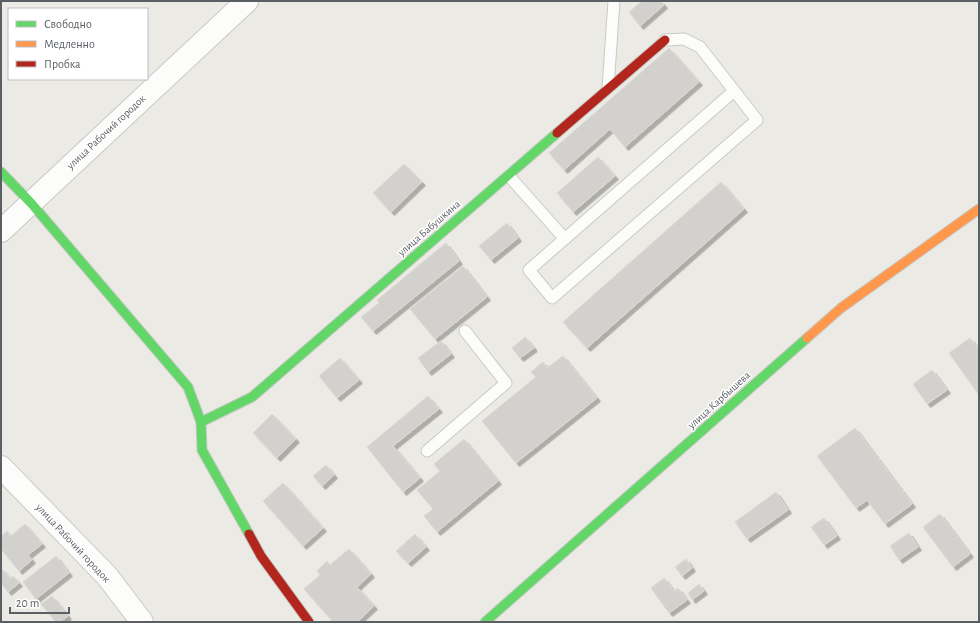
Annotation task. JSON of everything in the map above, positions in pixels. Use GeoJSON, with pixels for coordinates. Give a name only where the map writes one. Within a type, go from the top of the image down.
{"type":"FeatureCollection","features":[{"type":"Feature","properties":{"kind":"street","name":"улица Рабочий городок"},"geometry":{"type":"LineString","coordinates":[[1,231],[246,1]]}},
{"type":"Feature","properties":{"kind":"street","name":"улица Бабушкина"},"geometry":{"type":"LineString","coordinates":[[201,422],[252,397],[665,40]]}},
{"type":"Feature","properties":{"kind":"street"},"geometry":{"type":"LineString","coordinates":[[1,172],[31,203],[188,387],[201,422],[202,450],[261,556],[309,622]]}},
{"type":"Feature","properties":{"kind":"street","name":"улица Карбышева"},"geometry":{"type":"LineString","coordinates":[[485,622],[841,308],[979,209]]}},
{"type":"Feature","properties":{"kind":"street","name":"улица Рабочий городок"},"geometry":{"type":"LineString","coordinates":[[1,467],[107,576],[142,622]]}},
{"type":"Feature","properties":{"kind":"lane"},"geometry":{"type":"LineString","coordinates":[[608,90],[614,1]]}},
{"type":"Feature","properties":{"kind":"lane"},"geometry":{"type":"LineString","coordinates":[[665,40],[684,39],[700,47],[757,120],[552,298],[529,270],[734,91]]}},
{"type":"Feature","properties":{"kind":"lane"},"geometry":{"type":"LineString","coordinates":[[509,176],[565,239]]}},
{"type":"Feature","properties":{"kind":"lane"},"geometry":{"type":"LineString","coordinates":[[427,452],[506,383],[465,331]]}},
{"type":"Feature","properties":{"kind":"building"},"geometry":{"type":"Polygon","coordinates":[[[642,1],[661,1],[664,5],[640,26],[629,12],[642,1]]]}},
{"type":"Feature","properties":{"kind":"building"},"geometry":{"type":"Polygon","coordinates":[[[669,48],[699,82],[625,147],[610,129],[564,170],[549,153],[669,48]]]}},
{"type":"Feature","properties":{"kind":"building"},"geometry":{"type":"Polygon","coordinates":[[[598,157],[615,176],[573,212],[557,193],[598,157]]]}},
{"type":"Feature","properties":{"kind":"building"},"geometry":{"type":"Polygon","coordinates":[[[404,164],[422,182],[391,212],[373,193],[404,164]]]}},
{"type":"Feature","properties":{"kind":"building"},"geometry":{"type":"Polygon","coordinates":[[[721,182],[744,209],[587,348],[563,322],[721,182]]]}},
{"type":"Feature","properties":{"kind":"building"},"geometry":{"type":"Polygon","coordinates":[[[507,223],[518,238],[491,260],[479,246],[507,223]]]}},
{"type":"Feature","properties":{"kind":"building"},"geometry":{"type":"Polygon","coordinates":[[[446,243],[459,261],[373,331],[361,317],[379,303],[377,300],[446,243]]]}},
{"type":"Feature","properties":{"kind":"building"},"geometry":{"type":"Polygon","coordinates":[[[463,266],[487,297],[435,339],[410,309],[463,266]]]}},
{"type":"Feature","properties":{"kind":"building"},"geometry":{"type":"Polygon","coordinates":[[[525,337],[534,348],[520,358],[512,348],[525,337]]]}},
{"type":"Feature","properties":{"kind":"building"},"geometry":{"type":"Polygon","coordinates":[[[970,338],[979,350],[979,395],[949,353],[970,338]]]}},
{"type":"Feature","properties":{"kind":"building"},"geometry":{"type":"Polygon","coordinates":[[[441,341],[451,354],[428,372],[418,358],[441,341]]]}},
{"type":"Feature","properties":{"kind":"building"},"geometry":{"type":"Polygon","coordinates":[[[563,356],[597,398],[516,463],[482,421],[536,377],[531,372],[543,362],[547,368],[563,356]]]}},
{"type":"Feature","properties":{"kind":"building"},"geometry":{"type":"Polygon","coordinates":[[[340,358],[359,380],[337,398],[319,376],[340,358]]]}},
{"type":"Feature","properties":{"kind":"building"},"geometry":{"type":"Polygon","coordinates":[[[932,370],[947,390],[927,404],[913,384],[932,370]]]}},
{"type":"Feature","properties":{"kind":"building"},"geometry":{"type":"Polygon","coordinates":[[[428,396],[439,409],[393,446],[420,478],[403,492],[367,447],[428,396]]]}},
{"type":"Feature","properties":{"kind":"building"},"geometry":{"type":"Polygon","coordinates":[[[272,414],[296,439],[277,458],[253,433],[272,414]]]}},
{"type":"Feature","properties":{"kind":"building"},"geometry":{"type":"Polygon","coordinates":[[[855,428],[912,504],[885,524],[867,500],[856,508],[817,456],[855,428]]]}},
{"type":"Feature","properties":{"kind":"building"},"geometry":{"type":"Polygon","coordinates":[[[464,439],[498,481],[437,532],[424,516],[433,509],[417,490],[440,471],[434,464],[464,439]]]}},
{"type":"Feature","properties":{"kind":"building"},"geometry":{"type":"Polygon","coordinates":[[[326,465],[334,475],[322,486],[313,476],[326,465]]]}},
{"type":"Feature","properties":{"kind":"building"},"geometry":{"type":"Polygon","coordinates":[[[283,483],[323,528],[303,546],[263,501],[283,483]]]}},
{"type":"Feature","properties":{"kind":"building"},"geometry":{"type":"Polygon","coordinates":[[[776,492],[788,510],[747,539],[735,522],[776,492]]]}},
{"type":"Feature","properties":{"kind":"building"},"geometry":{"type":"Polygon","coordinates":[[[940,514],[970,554],[953,567],[923,527],[940,514]]]}},
{"type":"Feature","properties":{"kind":"building"},"geometry":{"type":"Polygon","coordinates":[[[824,518],[837,536],[824,545],[811,527],[824,518]]]}},
{"type":"Feature","properties":{"kind":"building"},"geometry":{"type":"Polygon","coordinates":[[[25,524],[42,544],[28,555],[32,560],[19,571],[1,549],[1,536],[7,531],[11,536],[25,524]]]}},
{"type":"Feature","properties":{"kind":"building"},"geometry":{"type":"Polygon","coordinates":[[[909,533],[918,547],[899,560],[890,546],[909,533]]]}},
{"type":"Feature","properties":{"kind":"building"},"geometry":{"type":"Polygon","coordinates":[[[415,534],[426,547],[408,563],[396,551],[415,534]]]}},
{"type":"Feature","properties":{"kind":"building"},"geometry":{"type":"Polygon","coordinates":[[[349,549],[371,574],[357,587],[374,606],[357,622],[333,622],[304,589],[320,575],[317,571],[327,561],[330,565],[349,549]]]}},
{"type":"Feature","properties":{"kind":"building"},"geometry":{"type":"Polygon","coordinates":[[[56,556],[69,573],[36,599],[23,582],[56,556]]]}},
{"type":"Feature","properties":{"kind":"building"},"geometry":{"type":"Polygon","coordinates":[[[686,559],[692,568],[682,576],[675,567],[686,559]]]}},
{"type":"Feature","properties":{"kind":"building"},"geometry":{"type":"Polygon","coordinates":[[[1,568],[10,579],[13,576],[19,583],[8,592],[1,583],[1,568]]]}},
{"type":"Feature","properties":{"kind":"building"},"geometry":{"type":"Polygon","coordinates":[[[664,578],[674,591],[678,588],[687,600],[669,613],[651,588],[664,578]]]}},
{"type":"Feature","properties":{"kind":"building"},"geometry":{"type":"Polygon","coordinates":[[[699,584],[704,591],[692,600],[688,593],[699,584]]]}},
{"type":"Feature","properties":{"kind":"building"},"geometry":{"type":"Polygon","coordinates":[[[52,596],[68,616],[60,622],[56,622],[41,604],[52,596]]]}},
{"type":"Feature","properties":{"kind":"traffic: fast"},"geometry":{"type":"LineString","coordinates":[[201,422],[252,397],[557,133]]}},
{"type":"Feature","properties":{"kind":"traffic: fast"},"geometry":{"type":"LineString","coordinates":[[1,172],[31,203],[188,387],[201,422],[202,450],[249,534]]}},
{"type":"Feature","properties":{"kind":"traffic: fast"},"geometry":{"type":"LineString","coordinates":[[485,622],[807,338]]}},
{"type":"Feature","properties":{"kind":"traffic: slow"},"geometry":{"type":"LineString","coordinates":[[807,338],[841,308],[979,209]]}},
{"type":"Feature","properties":{"kind":"traffic: jam"},"geometry":{"type":"LineString","coordinates":[[557,133],[665,40]]}},
{"type":"Feature","properties":{"kind":"traffic: jam"},"geometry":{"type":"LineString","coordinates":[[249,534],[261,556],[309,622]]}}]}
